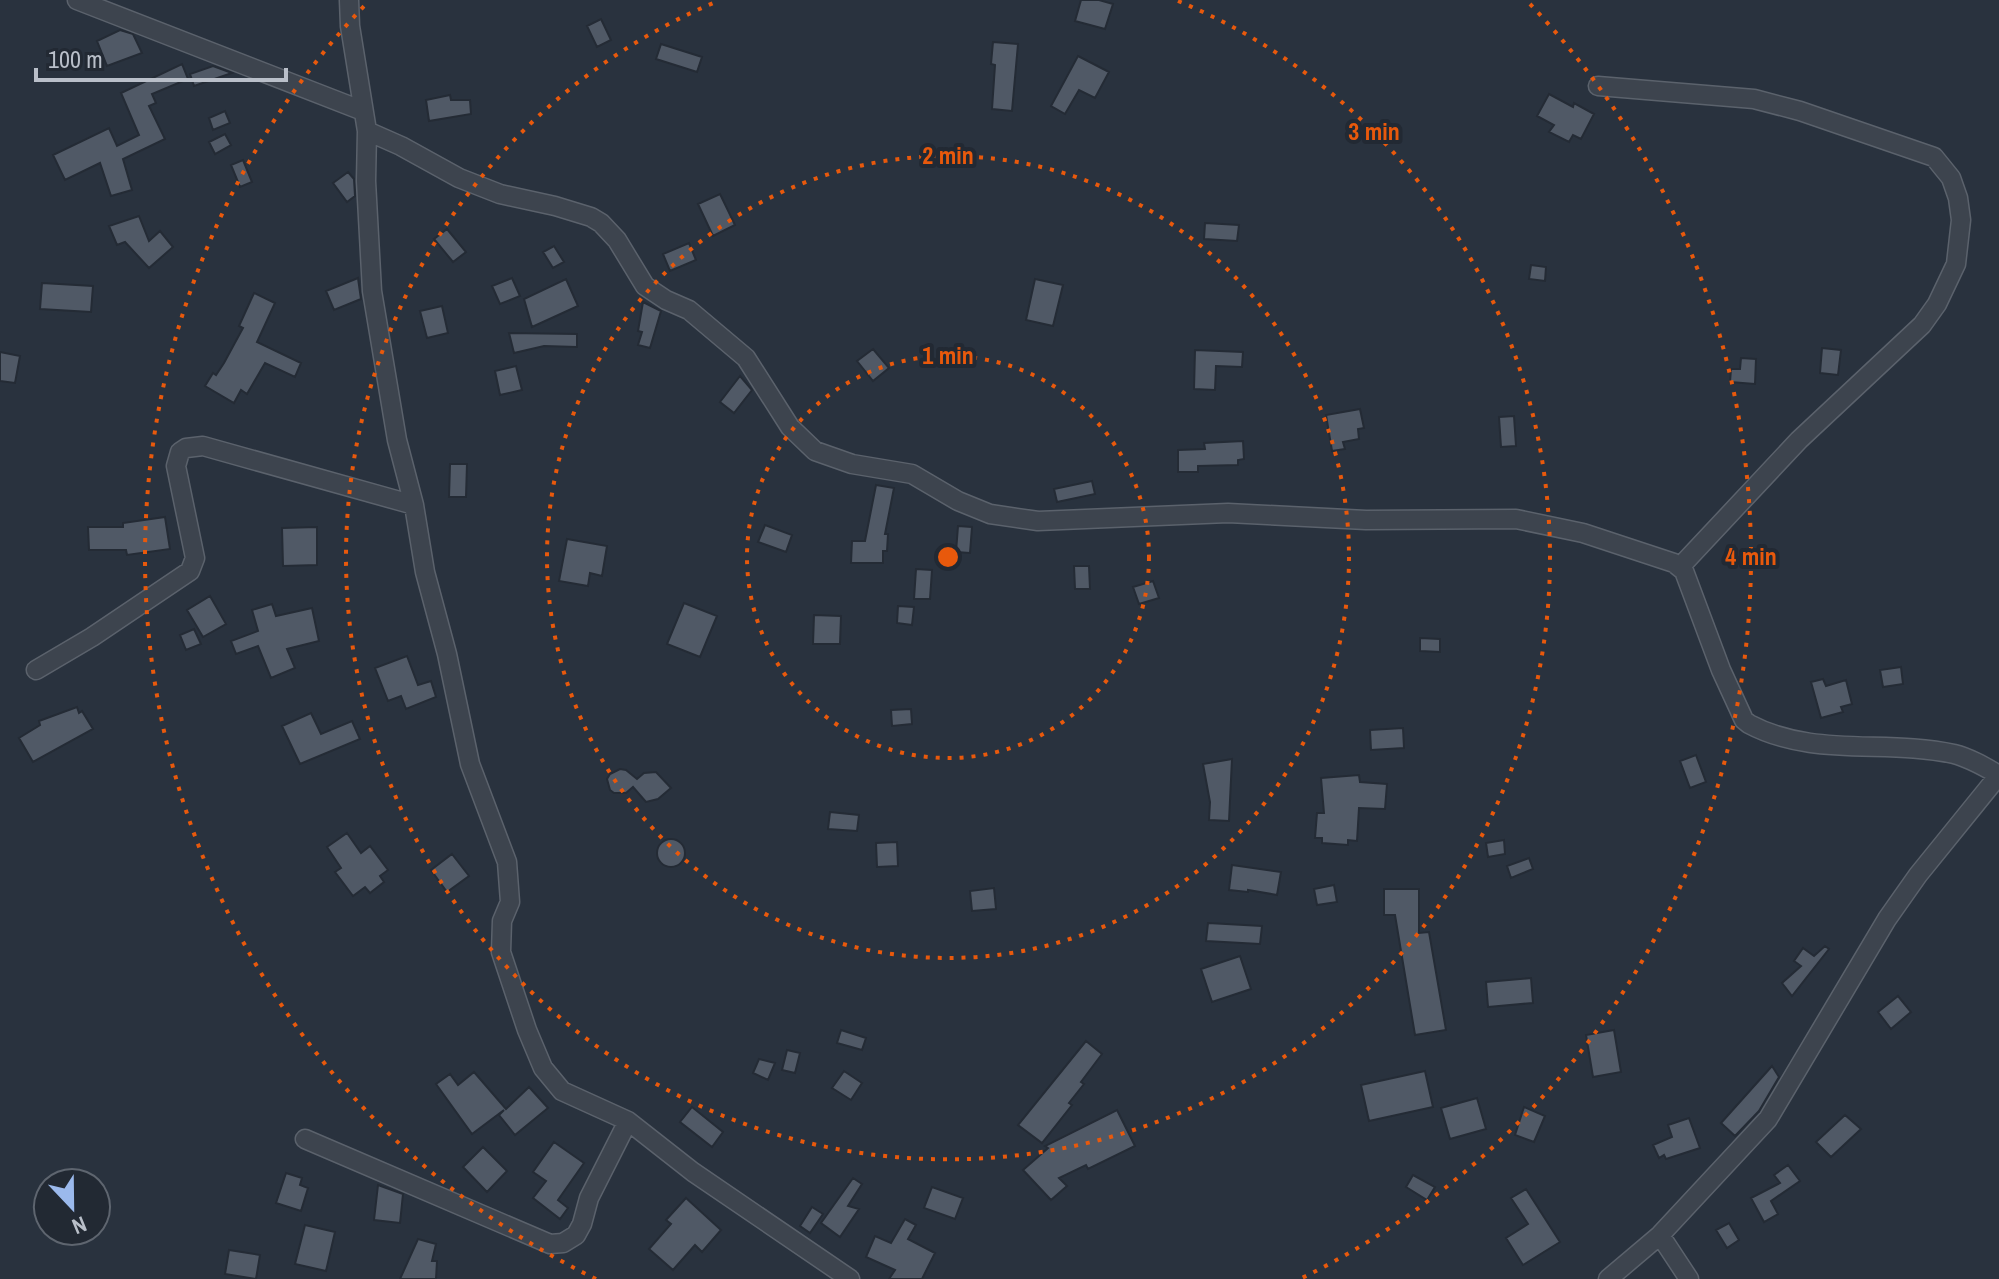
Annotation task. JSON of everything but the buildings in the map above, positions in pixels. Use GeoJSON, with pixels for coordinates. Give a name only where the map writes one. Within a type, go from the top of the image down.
{"type":"FeatureCollection","features":[{"type":"Feature","properties":{"kind":"street"},"geometry":{"type":"LineString","coordinates":[[77,0],[363,111]]}},
{"type":"Feature","properties":{"kind":"street"},"geometry":{"type":"LineString","coordinates":[[349,0],[350,26],[367,131],[366,181],[372,291],[397,440],[470,764],[507,862],[510,902],[502,921],[501,952],[543,1068],[562,1091],[628,1121],[693,1172],[850,1279]]}},
{"type":"Feature","properties":{"kind":"street"},"geometry":{"type":"LineString","coordinates":[[1598,86],[1754,99],[1800,111],[1934,157],[1951,178],[1958,198],[1961,220],[1956,264],[1937,304],[1922,325],[1799,440],[1680,567]]}},
{"type":"Feature","properties":{"kind":"street"},"geometry":{"type":"LineString","coordinates":[[367,131],[472,184],[567,210],[601,223],[617,240],[645,286],[689,310],[746,358],[790,427],[815,451],[852,464],[912,474],[958,501],[990,514],[1038,521],[1228,513],[1366,520],[1516,519],[1583,533],[1680,567],[1721,670],[1744,720],[1749,724],[1789,739],[1822,745],[1956,755],[1999,775],[1918,875],[1887,919],[1768,1119],[1660,1235],[1608,1279]]}},
{"type":"Feature","properties":{"kind":"street"},"geometry":{"type":"LineString","coordinates":[[36,670],[173,584],[194,565],[176,466],[180,452],[186,448],[203,446],[414,505]]}},
{"type":"Feature","properties":{"kind":"street"},"geometry":{"type":"LineString","coordinates":[[305,1139],[550,1244],[563,1243],[576,1235],[589,1198],[628,1121]]}},
{"type":"Feature","properties":{"kind":"street"},"geometry":{"type":"LineString","coordinates":[[1660,1235],[1689,1279]]}}]}
